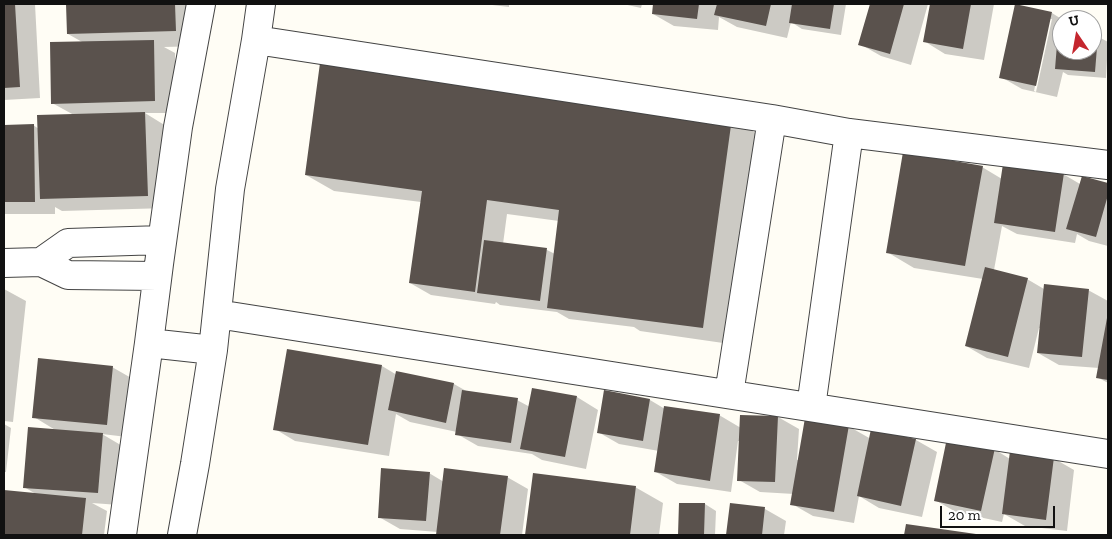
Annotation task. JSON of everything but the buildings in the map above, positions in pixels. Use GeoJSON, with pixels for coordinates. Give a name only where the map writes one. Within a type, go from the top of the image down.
{"type":"FeatureCollection","features":[{"type":"Feature","properties":{"kind":"street"},"geometry":{"type":"LineString","coordinates":[[122,535],[150,343],[178,127],[201,4]]}},
{"type":"Feature","properties":{"kind":"street"},"geometry":{"type":"LineString","coordinates":[[182,535],[218,314],[230,189],[261,4]]}},
{"type":"Feature","properties":{"kind":"street"},"geometry":{"type":"LineString","coordinates":[[256,40],[772,119],[849,133],[1108,165]]}},
{"type":"Feature","properties":{"kind":"street"},"geometry":{"type":"LineString","coordinates":[[729,394],[772,119]]}},
{"type":"Feature","properties":{"kind":"street"},"geometry":{"type":"LineString","coordinates":[[811,407],[849,133]]}},
{"type":"Feature","properties":{"kind":"street"},"geometry":{"type":"LineString","coordinates":[[41,262],[68,243],[162,240]]}},
{"type":"Feature","properties":{"kind":"street"},"geometry":{"type":"LineString","coordinates":[[4,262],[41,262],[68,275],[158,276]]}},
{"type":"Feature","properties":{"kind":"street"},"geometry":{"type":"LineString","coordinates":[[218,314],[1108,454]]}},
{"type":"Feature","properties":{"kind":"street"},"geometry":{"type":"LineString","coordinates":[[150,343],[213,350]]}}]}
